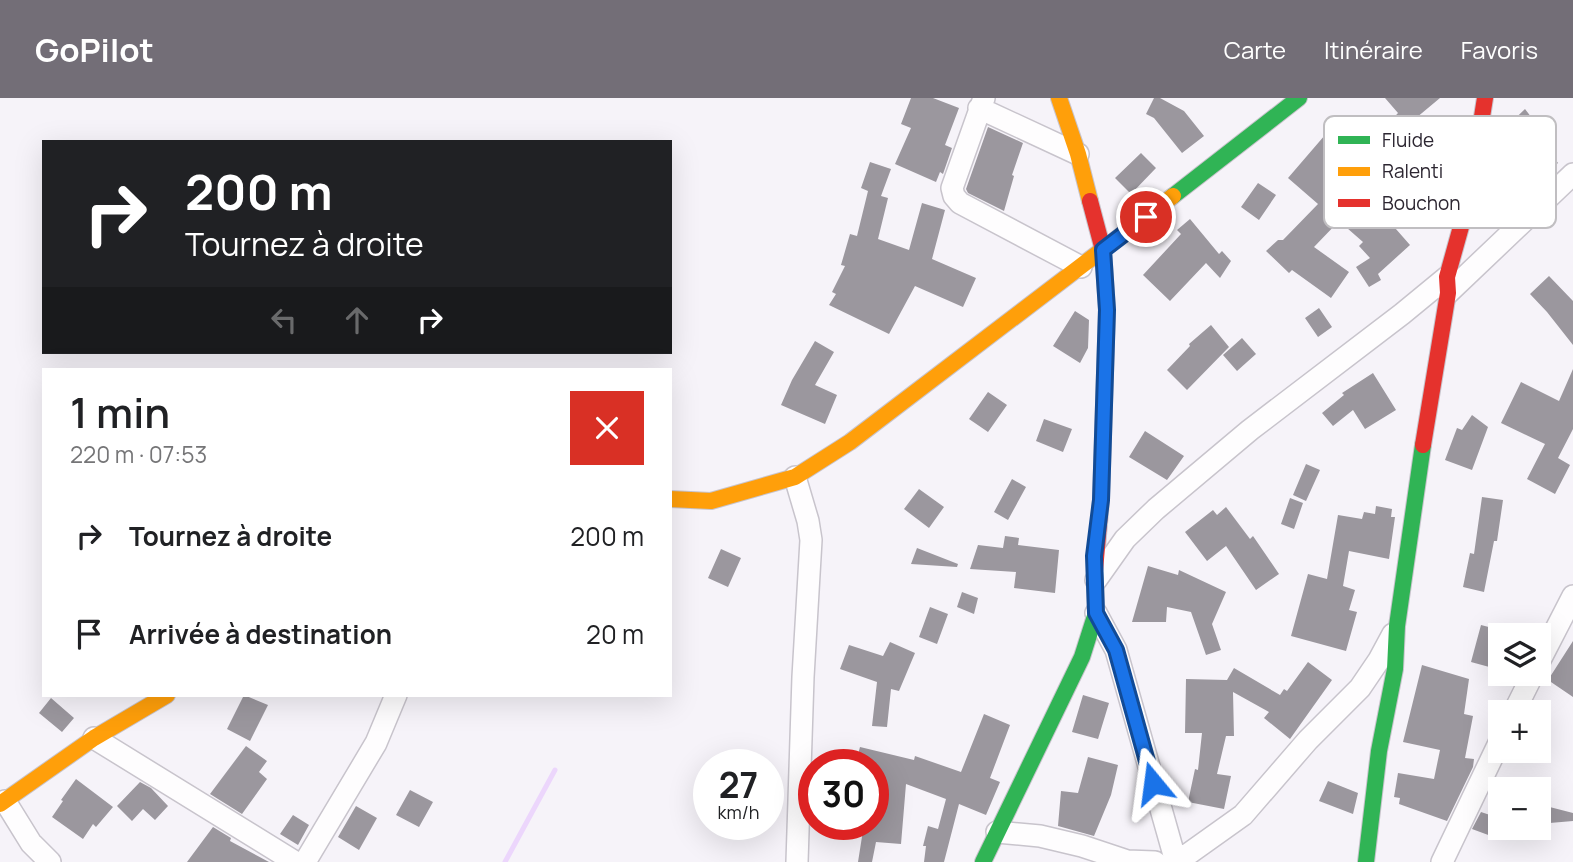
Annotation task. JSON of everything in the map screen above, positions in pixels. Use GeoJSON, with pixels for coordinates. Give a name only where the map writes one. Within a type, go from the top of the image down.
{"type":"FeatureCollection","features":[{"type":"Feature","properties":{"kind":"street"},"geometry":{"type":"LineString","coordinates":[[983,862],[1082,657],[1096,613],[1094,556],[1101,500],[1106,337],[1103,250],[1079,154],[1059,98]]}},
{"type":"Feature","properties":{"kind":"street"},"geometry":{"type":"LineString","coordinates":[[672,499],[711,501],[730,498],[795,477],[850,442],[1299,98]]}},
{"type":"Feature","properties":{"kind":"street"},"geometry":{"type":"LineString","coordinates":[[1482,116],[1485,98]]}},
{"type":"Feature","properties":{"kind":"street"},"geometry":{"type":"LineString","coordinates":[[1079,154],[982,103],[952,188],[954,197],[960,203],[1081,267]]}},
{"type":"Feature","properties":{"kind":"street"},"geometry":{"type":"LineString","coordinates":[[1556,189],[1573,174]]}},
{"type":"Feature","properties":{"kind":"street"},"geometry":{"type":"LineString","coordinates":[[1366,862],[1379,751],[1395,669],[1397,626],[1431,385],[1448,285],[1462,228]]}},
{"type":"Feature","properties":{"kind":"street"},"geometry":{"type":"LineString","coordinates":[[1096,580],[1125,539],[1156,509],[1250,430],[1448,285],[1512,228]]}},
{"type":"Feature","properties":{"kind":"street"},"geometry":{"type":"LineString","coordinates":[[795,477],[811,540],[797,862]]}},
{"type":"Feature","properties":{"kind":"street"},"geometry":{"type":"LineString","coordinates":[[1551,639],[1573,596]]}},
{"type":"Feature","properties":{"kind":"street"},"geometry":{"type":"LineString","coordinates":[[1096,613],[1116,650],[1177,862],[1243,815],[1308,740],[1360,688],[1397,626]]}},
{"type":"Feature","properties":{"kind":"street"},"geometry":{"type":"LineString","coordinates":[[50,862],[31,843],[2,803],[93,738],[164,697]]}},
{"type":"Feature","properties":{"kind":"street"},"geometry":{"type":"LineString","coordinates":[[305,862],[376,743],[395,697]]}},
{"type":"Feature","properties":{"kind":"street"},"geometry":{"type":"LineString","coordinates":[[93,738],[295,862]]}},
{"type":"Feature","properties":{"kind":"street"},"geometry":{"type":"LineString","coordinates":[[1442,862],[1489,763]]}},
{"type":"Feature","properties":{"kind":"street"},"geometry":{"type":"LineString","coordinates":[[997,832],[1040,836],[1083,846],[1127,861],[1155,862]]}},
{"type":"Feature","properties":{"kind":"street"},"geometry":{"type":"LineString","coordinates":[[782,862],[796,839]]}},
{"type":"Feature","properties":{"kind":"building"},"geometry":{"type":"Polygon","coordinates":[[[911,98],[933,98],[959,108],[945,145],[952,148],[943,174],[940,172],[936,182],[895,164],[911,128],[901,124],[911,98]]]}},
{"type":"Feature","properties":{"kind":"building"},"geometry":{"type":"Polygon","coordinates":[[[1154,98],[1160,98],[1184,111],[1204,136],[1182,153],[1154,118],[1146,114],[1154,98]]]}},
{"type":"Feature","properties":{"kind":"building"},"geometry":{"type":"Polygon","coordinates":[[[1385,98],[1440,98],[1418,116],[1395,116],[1398,113],[1385,98]]]}},
{"type":"Feature","properties":{"kind":"building"},"geometry":{"type":"Polygon","coordinates":[[[1525,109],[1530,116],[1518,116],[1525,109]]]}},
{"type":"Feature","properties":{"kind":"building"},"geometry":{"type":"Polygon","coordinates":[[[988,127],[1023,143],[1004,211],[968,193],[966,189],[988,127]]]}},
{"type":"Feature","properties":{"kind":"building"},"geometry":{"type":"Polygon","coordinates":[[[1324,136],[1324,228],[1332,228],[1314,247],[1349,272],[1331,298],[1292,270],[1289,273],[1266,251],[1278,240],[1283,240],[1318,204],[1288,178],[1324,136]]]}},
{"type":"Feature","properties":{"kind":"building"},"geometry":{"type":"Polygon","coordinates":[[[1141,153],[1156,168],[1131,194],[1115,178],[1141,153]]]}},
{"type":"Feature","properties":{"kind":"building"},"geometry":{"type":"Polygon","coordinates":[[[870,162],[891,169],[881,196],[888,198],[878,239],[909,250],[922,203],[945,210],[932,259],[976,278],[963,307],[915,286],[889,334],[829,305],[836,294],[832,292],[845,266],[841,265],[850,234],[857,236],[868,191],[861,188],[870,162]]]}},
{"type":"Feature","properties":{"kind":"building"},"geometry":{"type":"Polygon","coordinates":[[[1258,183],[1276,195],[1259,220],[1241,207],[1258,183]]]}},
{"type":"Feature","properties":{"kind":"building"},"geometry":{"type":"Polygon","coordinates":[[[1190,219],[1219,254],[1222,251],[1231,261],[1220,278],[1206,263],[1170,301],[1143,275],[1181,234],[1177,230],[1190,219]]]}},
{"type":"Feature","properties":{"kind":"building"},"geometry":{"type":"Polygon","coordinates":[[[1347,228],[1395,228],[1410,245],[1378,274],[1381,280],[1369,287],[1356,267],[1370,258],[1359,246],[1363,242],[1347,228]]]}},
{"type":"Feature","properties":{"kind":"building"},"geometry":{"type":"Polygon","coordinates":[[[1549,276],[1573,301],[1573,345],[1530,294],[1549,276]]]}},
{"type":"Feature","properties":{"kind":"building"},"geometry":{"type":"Polygon","coordinates":[[[1319,308],[1332,327],[1318,337],[1305,318],[1319,308]]]}},
{"type":"Feature","properties":{"kind":"building"},"geometry":{"type":"Polygon","coordinates":[[[1075,311],[1089,320],[1088,348],[1080,363],[1053,346],[1075,311]]]}},
{"type":"Feature","properties":{"kind":"building"},"geometry":{"type":"Polygon","coordinates":[[[1211,325],[1229,347],[1187,390],[1167,370],[1189,344],[1211,325]]]}},
{"type":"Feature","properties":{"kind":"building"},"geometry":{"type":"Polygon","coordinates":[[[1242,338],[1256,354],[1237,371],[1223,355],[1242,338]]]}},
{"type":"Feature","properties":{"kind":"building"},"geometry":{"type":"Polygon","coordinates":[[[815,341],[834,352],[815,385],[837,395],[825,424],[781,405],[815,341]]]}},
{"type":"Feature","properties":{"kind":"building"},"geometry":{"type":"Polygon","coordinates":[[[1573,369],[1573,429],[1558,458],[1570,465],[1555,494],[1527,479],[1545,444],[1501,423],[1521,382],[1559,401],[1573,369]]]}},
{"type":"Feature","properties":{"kind":"building"},"geometry":{"type":"Polygon","coordinates":[[[1373,373],[1396,410],[1365,429],[1353,410],[1333,426],[1322,413],[1344,395],[1342,393],[1373,373]]]}},
{"type":"Feature","properties":{"kind":"building"},"geometry":{"type":"Polygon","coordinates":[[[988,392],[1007,405],[988,432],[969,419],[988,392]]]}},
{"type":"Feature","properties":{"kind":"building"},"geometry":{"type":"Polygon","coordinates":[[[1472,415],[1488,427],[1472,470],[1445,460],[1457,428],[1462,430],[1472,415]]]}},
{"type":"Feature","properties":{"kind":"building"},"geometry":{"type":"Polygon","coordinates":[[[1044,419],[1072,429],[1063,452],[1036,441],[1044,419]]]}},
{"type":"Feature","properties":{"kind":"building"},"geometry":{"type":"Polygon","coordinates":[[[1145,431],[1184,456],[1167,480],[1129,457],[1145,431]]]}},
{"type":"Feature","properties":{"kind":"building"},"geometry":{"type":"Polygon","coordinates":[[[1306,464],[1320,470],[1306,501],[1293,495],[1306,464]]]}},
{"type":"Feature","properties":{"kind":"building"},"geometry":{"type":"Polygon","coordinates":[[[1012,479],[1026,487],[1008,520],[994,512],[1012,479]]]}},
{"type":"Feature","properties":{"kind":"building"},"geometry":{"type":"Polygon","coordinates":[[[919,489],[944,507],[929,528],[904,509],[919,489]]]}},
{"type":"Feature","properties":{"kind":"building"},"geometry":{"type":"Polygon","coordinates":[[[1482,497],[1503,500],[1497,541],[1494,541],[1484,592],[1463,587],[1470,553],[1474,554],[1482,497]]]}},
{"type":"Feature","properties":{"kind":"building"},"geometry":{"type":"Polygon","coordinates":[[[1290,498],[1303,503],[1294,529],[1281,524],[1290,498]]]}},
{"type":"Feature","properties":{"kind":"building"},"geometry":{"type":"Polygon","coordinates":[[[1376,506],[1392,509],[1391,517],[1395,517],[1389,559],[1349,551],[1343,586],[1355,590],[1349,610],[1357,612],[1346,651],[1291,636],[1308,574],[1327,579],[1338,515],[1362,519],[1364,512],[1375,514],[1376,506]]]}},
{"type":"Feature","properties":{"kind":"building"},"geometry":{"type":"Polygon","coordinates":[[[1226,507],[1250,539],[1253,536],[1279,574],[1256,590],[1226,546],[1207,561],[1185,532],[1213,510],[1217,515],[1226,507]]]}},
{"type":"Feature","properties":{"kind":"building"},"geometry":{"type":"Polygon","coordinates":[[[1005,536],[1019,538],[1018,545],[1059,550],[1055,593],[1014,588],[1016,572],[970,569],[978,545],[1003,548],[1005,536]]]}},
{"type":"Feature","properties":{"kind":"building"},"geometry":{"type":"Polygon","coordinates":[[[917,548],[958,564],[957,567],[911,564],[917,548]]]}},
{"type":"Feature","properties":{"kind":"building"},"geometry":{"type":"Polygon","coordinates":[[[721,549],[741,558],[728,587],[708,578],[721,549]]]}},
{"type":"Feature","properties":{"kind":"building"},"geometry":{"type":"Polygon","coordinates":[[[1148,566],[1178,575],[1179,570],[1226,592],[1212,624],[1221,650],[1206,655],[1191,612],[1167,607],[1166,622],[1132,622],[1148,566]]]}},
{"type":"Feature","properties":{"kind":"building"},"geometry":{"type":"Polygon","coordinates":[[[962,592],[978,598],[974,614],[957,607],[962,592]]]}},
{"type":"Feature","properties":{"kind":"building"},"geometry":{"type":"Polygon","coordinates":[[[930,607],[948,614],[937,644],[919,637],[930,607]]]}},
{"type":"Feature","properties":{"kind":"building"},"geometry":{"type":"Polygon","coordinates":[[[1481,625],[1488,627],[1488,667],[1471,662],[1481,625]]]}},
{"type":"Feature","properties":{"kind":"building"},"geometry":{"type":"Polygon","coordinates":[[[1573,641],[1573,697],[1551,682],[1551,675],[1573,641]]]}},
{"type":"Feature","properties":{"kind":"building"},"geometry":{"type":"Polygon","coordinates":[[[890,642],[915,653],[899,691],[891,689],[887,727],[872,726],[877,682],[840,669],[849,645],[883,656],[890,642]]]}},
{"type":"Feature","properties":{"kind":"building"},"geometry":{"type":"Polygon","coordinates":[[[1308,662],[1332,680],[1290,739],[1264,718],[1269,712],[1233,692],[1234,736],[1226,736],[1217,774],[1231,776],[1224,809],[1188,802],[1195,769],[1198,770],[1202,733],[1185,733],[1186,679],[1227,680],[1234,668],[1280,695],[1284,689],[1287,691],[1308,662]]]}},
{"type":"Feature","properties":{"kind":"building"},"geometry":{"type":"Polygon","coordinates":[[[1422,665],[1469,679],[1464,714],[1473,716],[1465,758],[1474,759],[1473,767],[1447,821],[1399,804],[1400,798],[1394,797],[1398,773],[1434,779],[1440,750],[1403,742],[1422,665]]]}},
{"type":"Feature","properties":{"kind":"building"},"geometry":{"type":"Polygon","coordinates":[[[1083,695],[1109,703],[1098,739],[1072,732],[1083,695]]]}},
{"type":"Feature","properties":{"kind":"building"},"geometry":{"type":"Polygon","coordinates":[[[243,697],[268,705],[250,741],[227,729],[243,697]]]}},
{"type":"Feature","properties":{"kind":"building"},"geometry":{"type":"Polygon","coordinates":[[[51,698],[74,718],[62,732],[39,713],[51,698]]]}},
{"type":"Feature","properties":{"kind":"building"},"geometry":{"type":"Polygon","coordinates":[[[984,714],[1010,725],[990,778],[1000,782],[986,815],[959,804],[944,862],[924,862],[926,846],[923,846],[928,826],[938,829],[946,799],[906,784],[901,844],[876,842],[872,862],[858,862],[861,840],[889,840],[889,754],[914,760],[915,756],[961,772],[984,714]]]}},
{"type":"Feature","properties":{"kind":"building"},"geometry":{"type":"Polygon","coordinates":[[[246,746],[267,761],[259,772],[267,779],[242,814],[210,794],[246,746]]]}},
{"type":"Feature","properties":{"kind":"building"},"geometry":{"type":"Polygon","coordinates":[[[1088,757],[1118,765],[1111,795],[1094,836],[1058,826],[1061,791],[1078,793],[1088,757]]]}},
{"type":"Feature","properties":{"kind":"building"},"geometry":{"type":"Polygon","coordinates":[[[76,779],[113,807],[96,827],[93,824],[83,839],[52,817],[76,779]]]}},
{"type":"Feature","properties":{"kind":"building"},"geometry":{"type":"Polygon","coordinates":[[[1328,781],[1358,793],[1353,814],[1319,801],[1328,781]]]}},
{"type":"Feature","properties":{"kind":"building"},"geometry":{"type":"Polygon","coordinates":[[[140,782],[151,788],[168,806],[155,820],[143,809],[132,821],[117,806],[140,782]]]}},
{"type":"Feature","properties":{"kind":"building"},"geometry":{"type":"Polygon","coordinates":[[[410,790],[433,802],[419,827],[396,815],[410,790]]]}},
{"type":"Feature","properties":{"kind":"building"},"geometry":{"type":"Polygon","coordinates":[[[356,806],[377,818],[359,850],[338,837],[356,806]]]}},
{"type":"Feature","properties":{"kind":"building"},"geometry":{"type":"Polygon","coordinates":[[[1551,807],[1573,813],[1573,821],[1551,823],[1551,807]]]}},
{"type":"Feature","properties":{"kind":"building"},"geometry":{"type":"Polygon","coordinates":[[[1481,812],[1488,814],[1488,835],[1472,829],[1481,812]]]}},
{"type":"Feature","properties":{"kind":"building"},"geometry":{"type":"Polygon","coordinates":[[[293,815],[309,825],[298,845],[280,834],[293,815]]]}},
{"type":"Feature","properties":{"kind":"building"},"geometry":{"type":"Polygon","coordinates":[[[213,827],[231,838],[230,841],[269,862],[187,862],[213,827]]]}},
{"type":"Feature","properties":{"kind":"waterway"},"geometry":{"type":"LineString","coordinates":[[505,862],[555,770]]}},
{"type":"Feature","properties":{"kind":"traffic: fast"},"geometry":{"type":"LineString","coordinates":[[1173,196],[1299,98]]}},
{"type":"Feature","properties":{"kind":"traffic: fast"},"geometry":{"type":"LineString","coordinates":[[1366,862],[1379,751],[1395,669],[1397,626],[1423,445]]}},
{"type":"Feature","properties":{"kind":"traffic: fast"},"geometry":{"type":"LineString","coordinates":[[983,862],[1082,657],[1096,613],[1095,571]]}},
{"type":"Feature","properties":{"kind":"traffic: slow"},"geometry":{"type":"LineString","coordinates":[[1059,98],[1090,201]]}},
{"type":"Feature","properties":{"kind":"traffic: slow"},"geometry":{"type":"LineString","coordinates":[[672,499],[711,501],[795,477],[850,442],[1173,196]]}},
{"type":"Feature","properties":{"kind":"traffic: slow"},"geometry":{"type":"LineString","coordinates":[[0,804],[94,738],[164,697]]}},
{"type":"Feature","properties":{"kind":"traffic: jam"},"geometry":{"type":"LineString","coordinates":[[1482,116],[1485,98]]}},
{"type":"Feature","properties":{"kind":"traffic: jam"},"geometry":{"type":"LineString","coordinates":[[1090,201],[1103,250],[1107,309],[1101,500],[1095,571]]}},
{"type":"Feature","properties":{"kind":"traffic: jam"},"geometry":{"type":"LineString","coordinates":[[1423,445],[1448,293],[1447,277],[1461,228]]}},
{"type":"Feature","properties":{"kind":"route"},"geometry":{"type":"LineString","coordinates":[[1146,217],[1103,250],[1107,310],[1104,434],[1101,500],[1094,556],[1096,613],[1116,650],[1153,783]]}}]}
